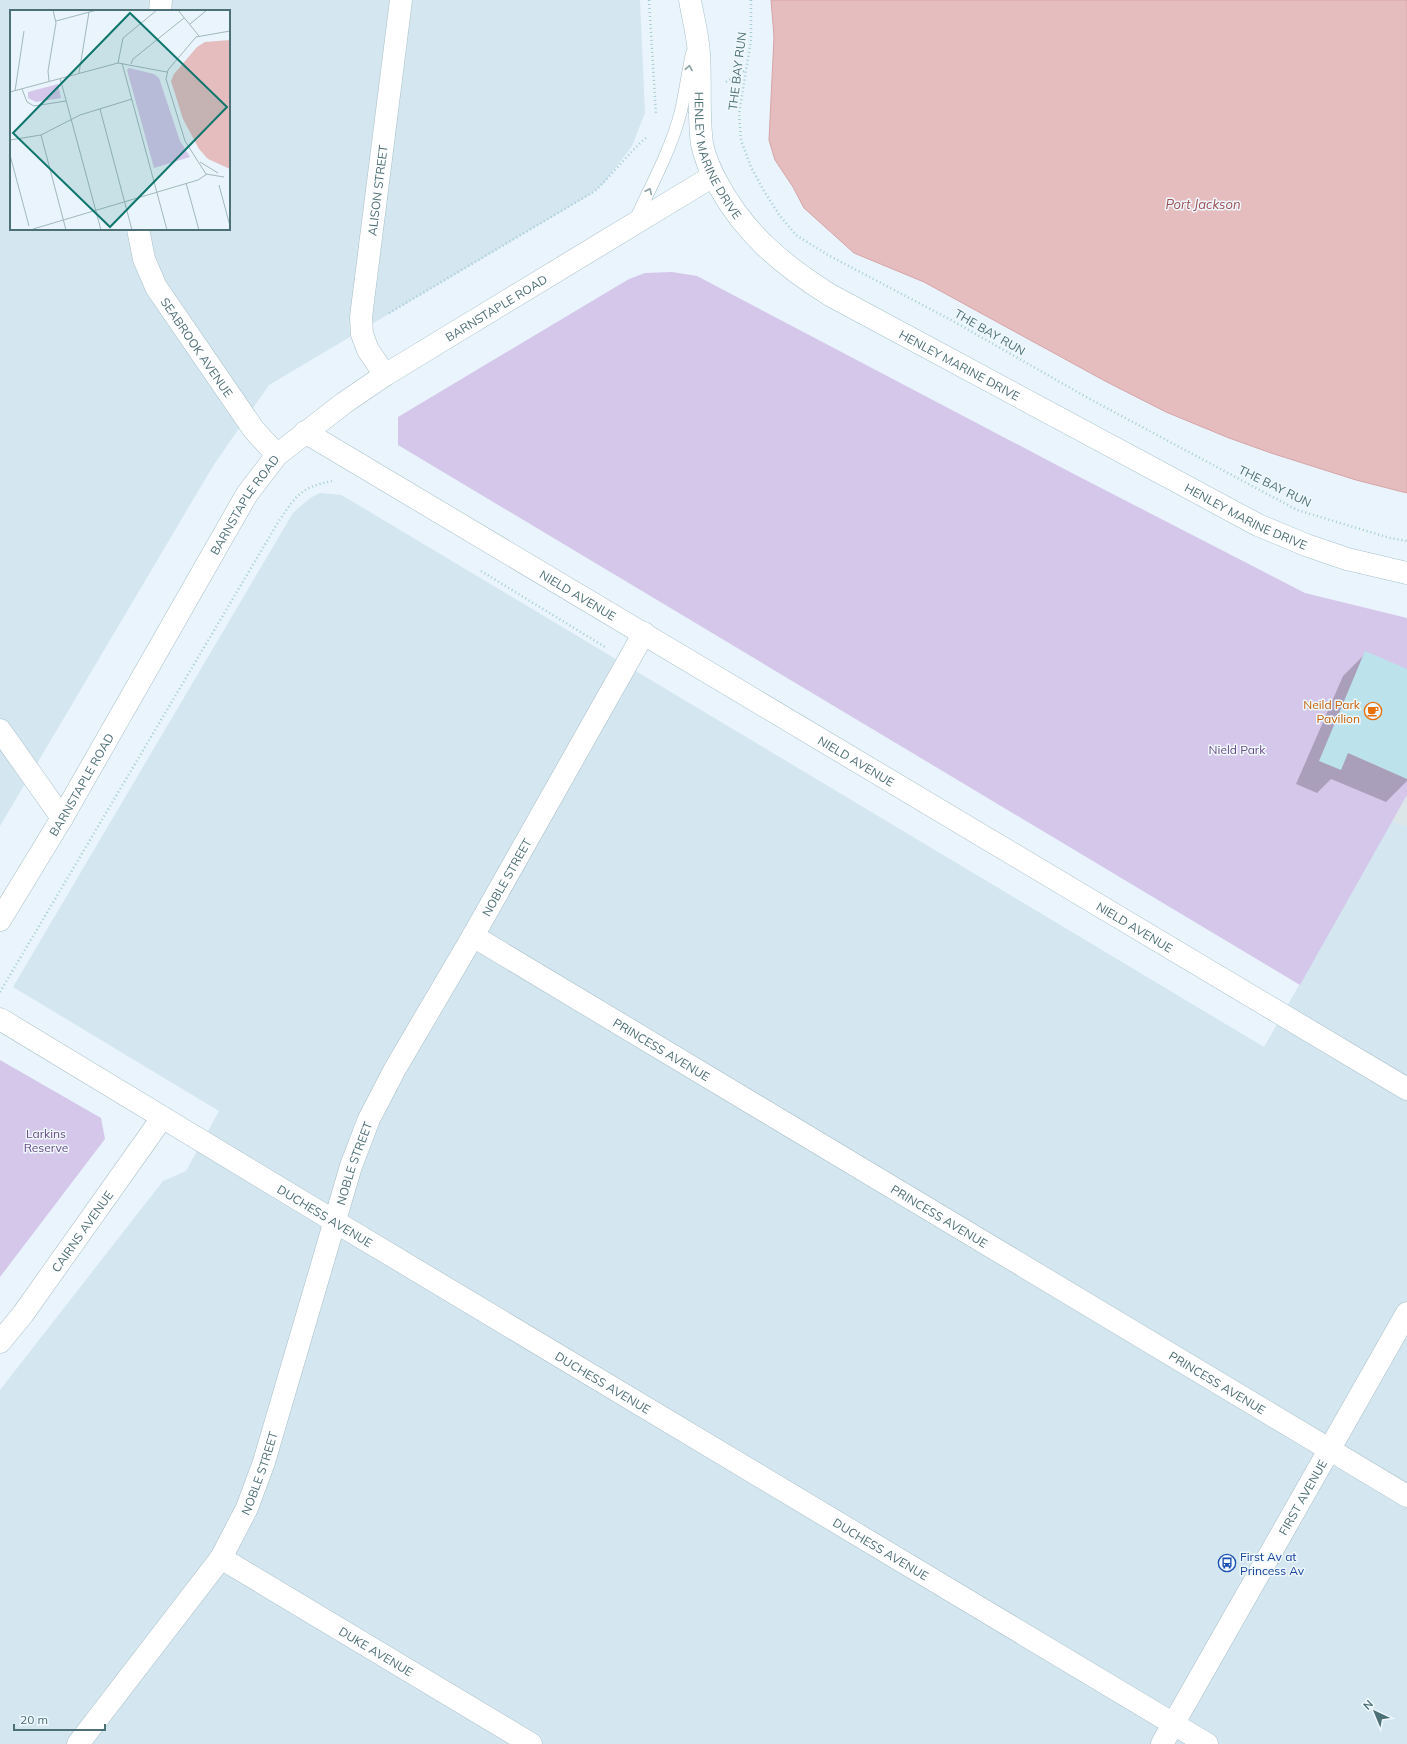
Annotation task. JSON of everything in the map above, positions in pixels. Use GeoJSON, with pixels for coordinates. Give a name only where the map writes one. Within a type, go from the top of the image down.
{"type":"FeatureCollection","features":[{"type":"Feature","properties":{"kind":"street"},"geometry":{"type":"LineString","coordinates":[[160,10],[161,0]]}},
{"type":"Feature","properties":{"kind":"street","name":"ALISON STREET"},"geometry":{"type":"LineString","coordinates":[[385,375],[368,350],[362,334],[361,317],[401,0]]}},
{"type":"Feature","properties":{"kind":"street","name":"HENLEY MARINE DRIVE"},"geometry":{"type":"LineString","coordinates":[[690,0],[699,53],[701,98],[699,116],[703,146],[713,176],[730,207],[753,236],[778,260],[800,277],[830,295],[1258,525],[1306,545],[1347,559],[1407,574]]}},
{"type":"Feature","properties":{"kind":"street","name":"BARNSTAPLE ROAD"},"geometry":{"type":"LineString","coordinates":[[0,920],[62,818],[246,494],[277,455],[306,432],[385,375],[713,176]]}},
{"type":"Feature","properties":{"kind":"street","name":"SEABROOK AVENUE"},"geometry":{"type":"LineString","coordinates":[[138,230],[144,259],[156,287],[254,430],[277,455]]}},
{"type":"Feature","properties":{"kind":"street","name":"NIELD AVENUE"},"geometry":{"type":"LineString","coordinates":[[306,432],[1407,1089]]}},
{"type":"Feature","properties":{"kind":"street","name":"NOBLE STREET"},"geometry":{"type":"LineString","coordinates":[[78,1744],[221,1558],[247,1508],[264,1462],[351,1166],[369,1119],[395,1069],[644,633]]}},
{"type":"Feature","properties":{"kind":"street"},"geometry":{"type":"LineString","coordinates":[[0,730],[62,818]]}},
{"type":"Feature","properties":{"kind":"street","name":"PRINCESS AVENUE"},"geometry":{"type":"LineString","coordinates":[[472,936],[1407,1496]]}},
{"type":"Feature","properties":{"kind":"street","name":"DUCHESS AVENUE"},"geometry":{"type":"LineString","coordinates":[[0,1019],[162,1118],[1207,1744]]}},
{"type":"Feature","properties":{"kind":"street","name":"CAIRNS AVENUE"},"geometry":{"type":"LineString","coordinates":[[0,1342],[23,1314],[162,1118]]}},
{"type":"Feature","properties":{"kind":"street","name":"FIRST AVENUE"},"geometry":{"type":"LineString","coordinates":[[1162,1744],[1407,1314]]}},
{"type":"Feature","properties":{"kind":"street","name":"DUKE AVENUE"},"geometry":{"type":"LineString","coordinates":[[221,1558],[531,1744]]}},
{"type":"Feature","properties":{"kind":"lane"},"geometry":{"type":"LineString","coordinates":[[631,226],[658,172],[681,111],[695,33]]}},
{"type":"Feature","properties":{"kind":"path"},"geometry":{"type":"LineString","coordinates":[[649,0],[656,115]]}},
{"type":"Feature","properties":{"kind":"path","name":"THE BAY RUN"},"geometry":{"type":"LineString","coordinates":[[751,0],[751,40],[739,114],[741,140],[764,191],[780,216],[796,235],[828,255],[951,320],[1088,398],[1297,510],[1390,538],[1407,541]]}},
{"type":"Feature","properties":{"kind":"path"},"geometry":{"type":"LineString","coordinates":[[386,315],[595,191],[615,171],[633,148],[650,134]]}},
{"type":"Feature","properties":{"kind":"path"},"geometry":{"type":"LineString","coordinates":[[0,993],[280,519],[296,496],[311,485],[334,480]]}},
{"type":"Feature","properties":{"kind":"shaded area"},"geometry":{"type":"Polygon","coordinates":[[[0,0],[640,0],[645,113],[632,146],[604,183],[591,194],[269,385],[213,466],[0,826],[0,0]]]}},
{"type":"Feature","properties":{"kind":"shaded area"},"geometry":{"type":"Polygon","coordinates":[[[320,493],[341,495],[350,500],[1264,1047],[1392,821],[1407,826],[1407,1744],[0,1744],[0,1390],[163,1181],[186,1171],[219,1111],[13,987],[293,513],[310,498],[320,493]]]}},
{"type":"Feature","properties":{"kind":"shaded area"},"geometry":{"type":"Polygon","coordinates":[[[1407,795],[1407,826],[1392,821],[1407,795]]]}},
{"type":"Feature","properties":{"kind":"green space","name":"Nield Park"},"geometry":{"type":"Polygon","coordinates":[[[672,272],[697,276],[1070,472],[1305,593],[1407,618],[1407,795],[1300,985],[398,445],[398,417],[629,279],[645,273],[672,272]]]}},
{"type":"Feature","properties":{"kind":"green space","name":"Larkins Reserve"},"geometry":{"type":"Polygon","coordinates":[[[0,1060],[101,1118],[105,1139],[0,1277],[0,1060]]]}},
{"type":"Feature","properties":{"kind":"water","name":"Port Jackson"},"geometry":{"type":"Polygon","coordinates":[[[771,0],[1407,0],[1407,493],[1356,480],[1271,453],[1229,438],[1166,412],[1105,381],[924,282],[854,253],[804,208],[793,187],[775,160],[769,140],[774,37],[771,0]]]}},
{"type":"Feature","properties":{"kind":"building","name":"Neild Park Pavilion"},"geometry":{"type":"Polygon","coordinates":[[[1365,651],[1407,669],[1407,779],[1348,753],[1341,770],[1319,761],[1365,651]]]}},
{"type":"Feature","properties":{"kind":"place","name":"Neild Park Pavilion"},"geometry":{"type":"Point","coordinates":[1373,711]}},
{"type":"Feature","properties":{"kind":"place","name":"First Av at Princess Av"},"geometry":{"type":"Point","coordinates":[1227,1563]}}]}
